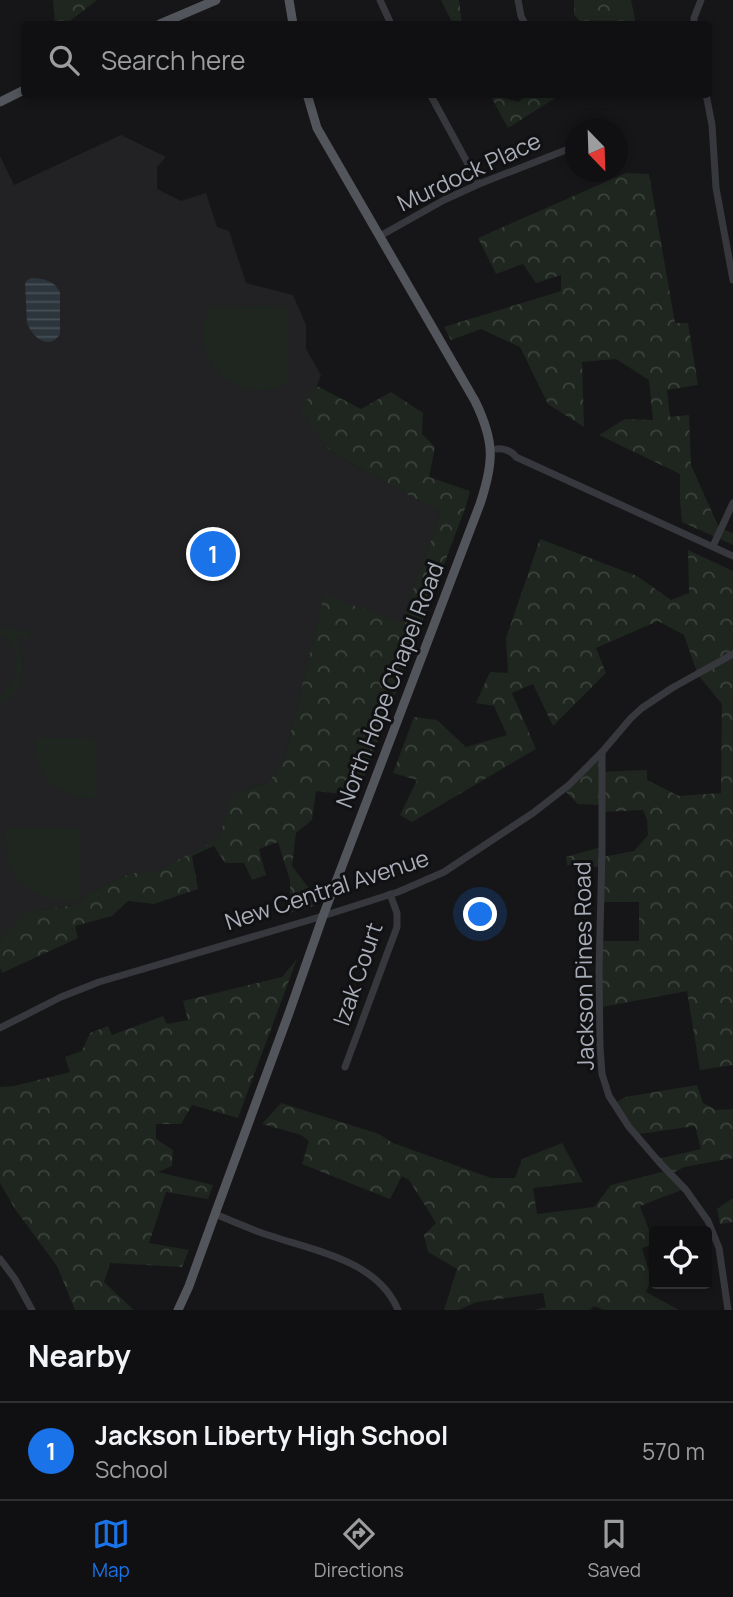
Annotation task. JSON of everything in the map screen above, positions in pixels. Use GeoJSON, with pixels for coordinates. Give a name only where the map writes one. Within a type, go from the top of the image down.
{"type":"FeatureCollection","features":[{"type":"Feature","properties":{"kind":"main road"},"geometry":{"type":"LineString","coordinates":[[167,21],[216,0]]}},
{"type":"Feature","properties":{"kind":"main road"},"geometry":{"type":"LineString","coordinates":[[289,0],[292,21]]}},
{"type":"Feature","properties":{"kind":"main road"},"geometry":{"type":"LineString","coordinates":[[0,102],[21,92]]}},
{"type":"Feature","properties":{"kind":"main road","name":"North Hope Chapel Road"},"geometry":{"type":"LineString","coordinates":[[178,1310],[194,1273],[323,916],[480,504],[494,447],[475,401],[317,128],[308,98]]}},
{"type":"Feature","properties":{"kind":"street"},"geometry":{"type":"LineString","coordinates":[[380,0],[390,21]]}},
{"type":"Feature","properties":{"kind":"street"},"geometry":{"type":"LineString","coordinates":[[518,0],[523,21]]}},
{"type":"Feature","properties":{"kind":"street"},"geometry":{"type":"LineString","coordinates":[[694,21],[701,0]]}},
{"type":"Feature","properties":{"kind":"street"},"geometry":{"type":"LineString","coordinates":[[431,98],[479,184]]}},
{"type":"Feature","properties":{"kind":"street"},"geometry":{"type":"LineString","coordinates":[[707,98],[712,125],[716,188],[733,280]]}},
{"type":"Feature","properties":{"kind":"street","name":"Murdock Place"},"geometry":{"type":"LineString","coordinates":[[380,236],[443,200],[565,150]]}},
{"type":"Feature","properties":{"kind":"street"},"geometry":{"type":"LineString","coordinates":[[494,447],[733,556]]}},
{"type":"Feature","properties":{"kind":"street"},"geometry":{"type":"LineString","coordinates":[[713,547],[733,503]]}},
{"type":"Feature","properties":{"kind":"street","name":"New Central Avenue"},"geometry":{"type":"LineString","coordinates":[[0,1028],[61,997],[99,982],[323,916],[433,877],[466,859],[550,799],[602,752],[642,708],[733,654]]}},
{"type":"Feature","properties":{"kind":"street","name":"Jackson Pines Road"},"geometry":{"type":"LineString","coordinates":[[602,752],[600,1047],[603,1074],[609,1096],[629,1127],[686,1190],[708,1221],[719,1248],[728,1310]]}},
{"type":"Feature","properties":{"kind":"street","name":"Izak Court"},"geometry":{"type":"LineString","coordinates":[[345,1067],[397,927],[397,913],[390,894]]}},
{"type":"Feature","properties":{"kind":"street"},"geometry":{"type":"LineString","coordinates":[[215,1214],[344,1261],[379,1283],[389,1293],[398,1310]]}},
{"type":"Feature","properties":{"kind":"street"},"geometry":{"type":"LineString","coordinates":[[0,1259],[32,1310]]}},
{"type":"Feature","properties":{"kind":"shaded area"},"geometry":{"type":"Polygon","coordinates":[[[121,135],[166,157],[157,167],[157,189],[181,201],[206,193],[217,227],[229,231],[246,283],[293,295],[306,325],[306,349],[321,375],[301,410],[331,452],[441,513],[401,622],[324,596],[284,761],[268,783],[235,792],[219,838],[153,873],[132,873],[89,893],[75,905],[26,912],[0,939],[0,156],[14,185],[121,135]]]}},
{"type":"Feature","properties":{"kind":"shaded area"},"geometry":{"type":"Polygon","coordinates":[[[31,278],[52,283],[60,293],[60,334],[51,342],[37,338],[27,323],[25,284],[31,278]]]}},
{"type":"Feature","properties":{"kind":"green space"},"geometry":{"type":"Polygon","coordinates":[[[53,0],[97,0],[70,21],[55,21],[53,0]]]}},
{"type":"Feature","properties":{"kind":"green space"},"geometry":{"type":"Polygon","coordinates":[[[441,0],[459,0],[462,21],[452,21],[441,0]]]}},
{"type":"Feature","properties":{"kind":"green space"},"geometry":{"type":"Polygon","coordinates":[[[574,0],[631,0],[635,21],[580,21],[574,15],[574,0]]]}},
{"type":"Feature","properties":{"kind":"green space"},"geometry":{"type":"Polygon","coordinates":[[[492,98],[518,102],[524,98],[555,98],[508,128],[492,98]]]}},
{"type":"Feature","properties":{"kind":"green space"},"geometry":{"type":"Polygon","coordinates":[[[628,173],[649,174],[675,323],[688,323],[698,385],[667,390],[670,417],[689,415],[691,465],[719,528],[733,533],[733,545],[682,522],[680,474],[599,435],[625,419],[653,420],[649,380],[616,359],[582,362],[584,427],[548,404],[520,347],[481,329],[451,340],[444,327],[561,291],[561,275],[536,283],[523,264],[496,274],[478,238],[606,182],[628,182],[628,173]]]}},
{"type":"Feature","properties":{"kind":"green space"},"geometry":{"type":"Polygon","coordinates":[[[283,306],[287,310],[287,383],[273,389],[245,388],[233,383],[213,366],[203,342],[203,325],[210,307],[283,306]]]}},
{"type":"Feature","properties":{"kind":"green space"},"geometry":{"type":"Polygon","coordinates":[[[317,386],[361,409],[391,392],[423,413],[422,434],[435,447],[429,477],[470,491],[357,796],[316,791],[312,820],[296,833],[292,866],[314,895],[320,897],[317,905],[290,913],[290,880],[278,842],[259,849],[266,875],[252,880],[244,863],[225,863],[214,846],[192,856],[198,889],[154,904],[128,901],[112,916],[75,926],[78,938],[2,973],[0,939],[26,912],[75,905],[89,893],[132,873],[153,873],[219,838],[234,792],[268,783],[284,761],[324,595],[401,622],[441,513],[331,452],[300,410],[317,386]]]}},
{"type":"Feature","properties":{"kind":"green space"},"geometry":{"type":"Polygon","coordinates":[[[540,539],[637,576],[671,600],[689,593],[688,550],[733,571],[733,1065],[700,1070],[687,991],[597,1008],[597,941],[639,941],[639,902],[599,902],[599,867],[567,865],[566,857],[601,847],[602,857],[634,851],[648,835],[643,810],[600,812],[600,805],[578,804],[564,790],[599,753],[599,772],[647,770],[647,780],[679,796],[721,793],[722,704],[698,675],[684,635],[658,621],[596,648],[606,673],[553,726],[533,684],[512,693],[536,749],[412,822],[400,815],[417,780],[393,773],[414,717],[437,720],[466,747],[507,735],[494,706],[476,703],[490,672],[508,673],[506,638],[540,539]]]}},
{"type":"Feature","properties":{"kind":"green space"},"geometry":{"type":"Polygon","coordinates":[[[0,627],[30,632],[28,639],[15,637],[22,655],[22,674],[15,692],[0,705],[0,697],[15,674],[16,656],[8,641],[0,635],[0,627]]]}},
{"type":"Feature","properties":{"kind":"green space"},"geometry":{"type":"Polygon","coordinates":[[[35,738],[92,738],[96,742],[96,798],[71,795],[51,783],[39,763],[35,738]]]}},
{"type":"Feature","properties":{"kind":"green space"},"geometry":{"type":"Polygon","coordinates":[[[6,828],[76,828],[80,831],[80,900],[49,898],[22,885],[8,862],[6,828]]]}},
{"type":"Feature","properties":{"kind":"green space"},"geometry":{"type":"Polygon","coordinates":[[[297,959],[238,1118],[192,1105],[181,1124],[156,1124],[156,1139],[173,1150],[172,1166],[158,1172],[213,1185],[208,1199],[166,1192],[149,1243],[189,1250],[182,1267],[110,1263],[104,1282],[134,1310],[75,1310],[57,1266],[15,1209],[0,1183],[0,1087],[70,1072],[65,1057],[82,1051],[90,1033],[108,1026],[112,1035],[163,1016],[167,1024],[188,1020],[183,1001],[282,977],[297,959]]]}},
{"type":"Feature","properties":{"kind":"green space"},"geometry":{"type":"Polygon","coordinates":[[[697,1085],[703,1103],[716,1110],[733,1109],[733,1158],[684,1167],[671,1174],[684,1189],[640,1206],[649,1230],[649,1246],[642,1248],[649,1272],[646,1292],[679,1310],[604,1310],[594,1306],[590,1310],[534,1310],[546,1307],[543,1293],[477,1302],[458,1310],[444,1310],[457,1269],[428,1252],[424,1235],[436,1223],[409,1180],[402,1176],[390,1199],[302,1164],[309,1141],[301,1135],[262,1124],[281,1103],[379,1134],[393,1143],[491,1178],[515,1178],[522,1159],[562,1143],[583,1182],[533,1188],[537,1214],[594,1207],[611,1185],[665,1171],[653,1160],[701,1149],[695,1126],[633,1135],[612,1105],[625,1097],[697,1085]]]}},
{"type":"Feature","properties":{"kind":"green space"},"geometry":{"type":"Polygon","coordinates":[[[733,1198],[733,1222],[720,1224],[717,1209],[733,1198]]]}},
{"type":"Feature","properties":{"kind":"place","name":"Jackson Liberty High School"},"geometry":{"type":"Point","coordinates":[213,554]}}]}
